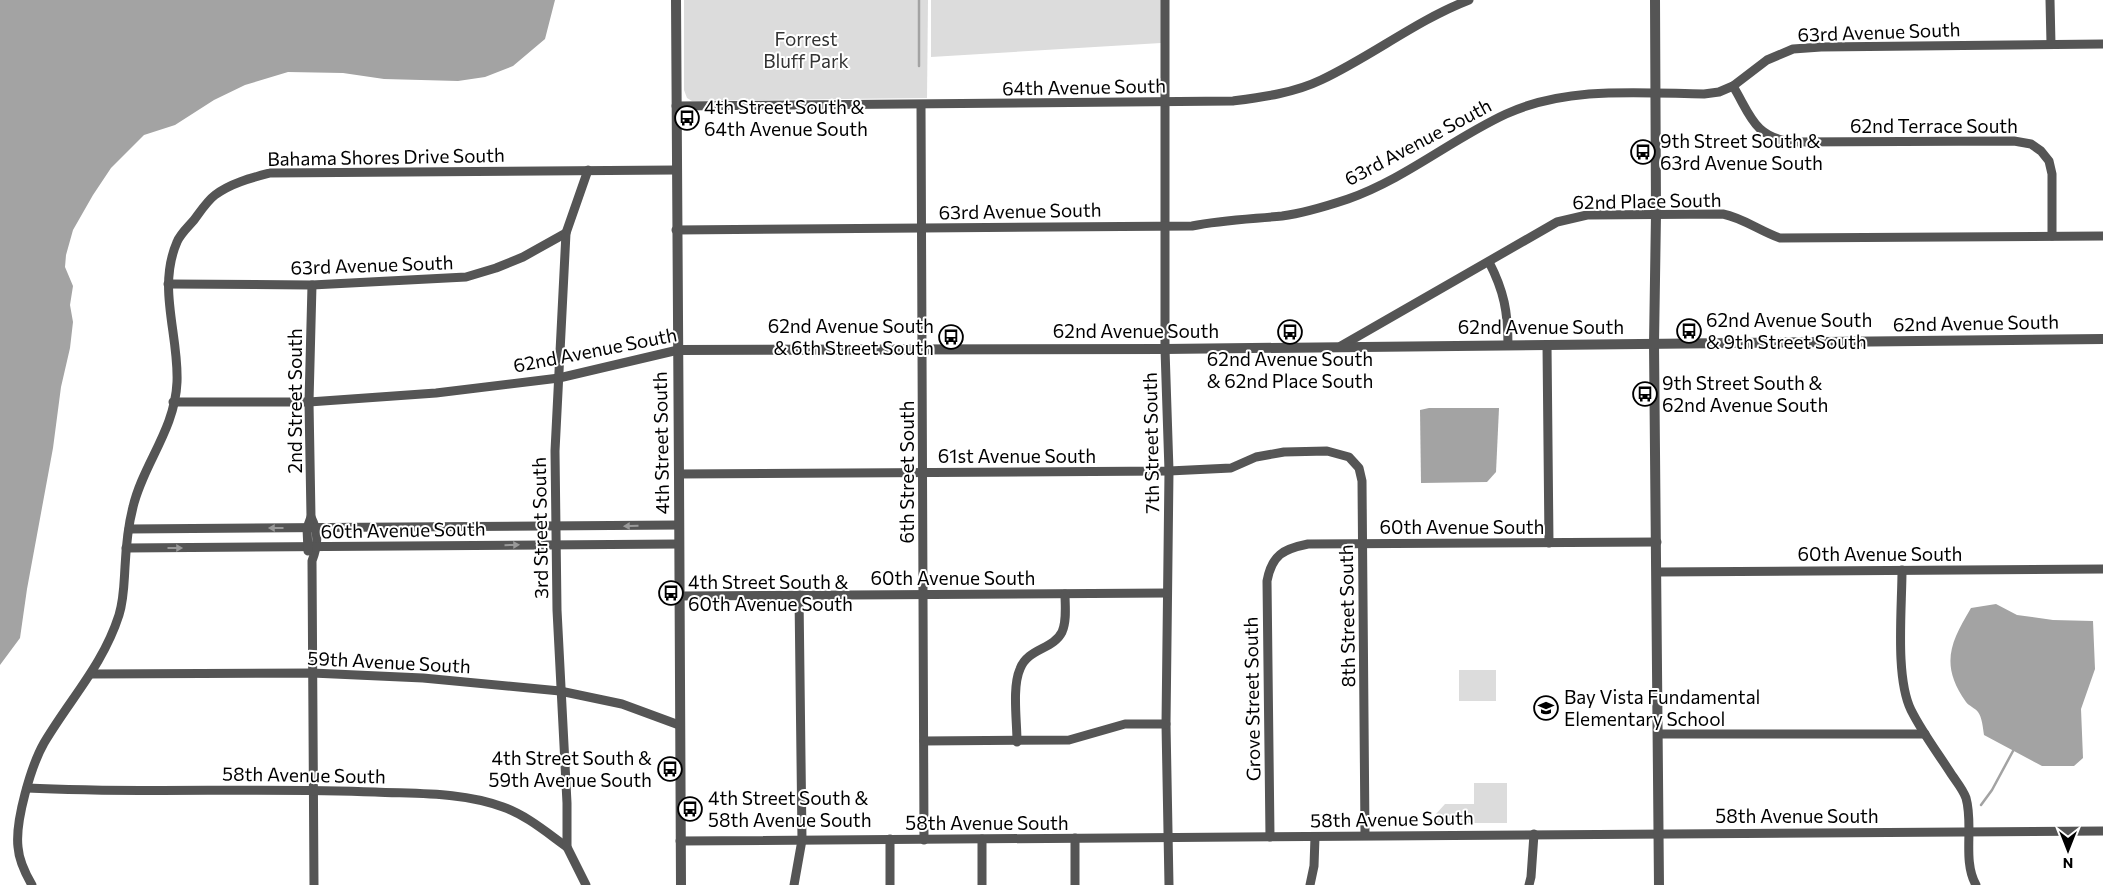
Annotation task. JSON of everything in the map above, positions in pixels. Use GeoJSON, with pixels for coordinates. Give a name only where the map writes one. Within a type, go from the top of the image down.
{"type":"FeatureCollection","features":[{"type":"Feature","properties":{"kind":"street","name":"4th Street South"},"geometry":{"type":"LineString","coordinates":[[676,0],[675,170],[681,885]]}},
{"type":"Feature","properties":{"kind":"street","name":"7th Street South"},"geometry":{"type":"LineString","coordinates":[[1165,0],[1166,349],[1169,471],[1166,724],[1168,885]]}},
{"type":"Feature","properties":{"kind":"street","name":"64th Avenue South"},"geometry":{"type":"LineString","coordinates":[[676,106],[1233,101],[1262,97],[1305,86],[1349,66],[1429,20],[1469,0]]}},
{"type":"Feature","properties":{"kind":"street"},"geometry":{"type":"LineString","coordinates":[[1655,0],[1656,214],[1654,344],[1660,885]]}},
{"type":"Feature","properties":{"kind":"street"},"geometry":{"type":"LineString","coordinates":[[2050,0],[2051,44]]}},
{"type":"Feature","properties":{"kind":"street","name":"63rd Avenue South"},"geometry":{"type":"LineString","coordinates":[[676,230],[1192,226],[1213,222],[1283,216],[1317,209],[1373,190],[1506,114],[1533,104],[1566,96],[1593,94],[1704,94],[1719,92],[1733,86],[1766,60],[1793,49],[1821,47],[2103,44]]}},
{"type":"Feature","properties":{"kind":"street","name":"62nd Terrace South"},"geometry":{"type":"LineString","coordinates":[[1733,86],[1763,133],[1775,140],[1792,142],[2014,141],[2031,144],[2041,151],[2049,161],[2052,174],[2052,236]]}},
{"type":"Feature","properties":{"kind":"street","name":"6th Street South"},"geometry":{"type":"LineString","coordinates":[[921,105],[924,472],[924,840]]}},
{"type":"Feature","properties":{"kind":"street","name":"3rd Street South"},"geometry":{"type":"LineString","coordinates":[[586,885],[567,847],[567,803],[560,691],[554,451],[566,233],[588,170]]}},
{"type":"Feature","properties":{"kind":"street","name":"Bahama Shores Drive South"},"geometry":{"type":"LineString","coordinates":[[32,885],[22,867],[18,848],[17,826],[27,788],[44,743],[91,674],[108,644],[123,602],[126,548],[133,506],[165,432],[177,383],[175,344],[168,304],[170,263],[178,240],[214,196],[226,187],[270,173],[675,170]]}},
{"type":"Feature","properties":{"kind":"street","name":"62nd Place South"},"geometry":{"type":"LineString","coordinates":[[1341,346],[1489,262],[1542,229],[1571,218],[1586,215],[1723,214],[1736,216],[1767,234],[1780,238],[2103,236]]}},
{"type":"Feature","properties":{"kind":"street","name":"63rd Avenue South"},"geometry":{"type":"LineString","coordinates":[[168,284],[312,284],[466,277],[523,257],[566,233]]}},
{"type":"Feature","properties":{"kind":"street"},"geometry":{"type":"LineString","coordinates":[[1489,262],[1500,283],[1506,303],[1508,345]]}},
{"type":"Feature","properties":{"kind":"street","name":"2nd Street South"},"geometry":{"type":"LineString","coordinates":[[312,284],[309,402],[311,518],[307,528],[306,548],[312,561]]}},
{"type":"Feature","properties":{"kind":"street","name":"62nd Avenue South"},"geometry":{"type":"LineString","coordinates":[[173,402],[309,402],[436,393],[559,378],[678,350],[1166,349],[2103,339]]}},
{"type":"Feature","properties":{"kind":"street"},"geometry":{"type":"LineString","coordinates":[[1547,345],[1549,543]]}},
{"type":"Feature","properties":{"kind":"street","name":"61st Avenue South"},"geometry":{"type":"LineString","coordinates":[[679,474],[1169,471],[1231,468],[1256,457],[1293,451]]}},
{"type":"Feature","properties":{"kind":"street","name":"8th Street South"},"geometry":{"type":"LineString","coordinates":[[1293,451],[1340,453],[1349,457],[1359,468],[1362,481],[1365,835]]}},
{"type":"Feature","properties":{"kind":"street","name":"2nd Street South"},"geometry":{"type":"LineString","coordinates":[[311,518],[317,528],[317,548],[312,561],[314,885]]}},
{"type":"Feature","properties":{"kind":"street","name":"60th Avenue South"},"geometry":{"type":"LineString","coordinates":[[129,529],[679,525]]}},
{"type":"Feature","properties":{"kind":"street","name":"60th Avenue South"},"geometry":{"type":"LineString","coordinates":[[1273,562],[1281,552],[1308,544],[1657,542]]}},
{"type":"Feature","properties":{"kind":"street","name":"60th Avenue South"},"geometry":{"type":"LineString","coordinates":[[126,548],[679,544]]}},
{"type":"Feature","properties":{"kind":"street","name":"Grove Street South"},"geometry":{"type":"LineString","coordinates":[[1270,837],[1267,581],[1273,562]]}},
{"type":"Feature","properties":{"kind":"street","name":"60th Avenue South"},"geometry":{"type":"LineString","coordinates":[[1657,572],[2103,569]]}},
{"type":"Feature","properties":{"kind":"street"},"geometry":{"type":"LineString","coordinates":[[1902,570],[1902,677],[1911,710],[1965,796],[1970,832],[1970,864],[1976,885]]}},
{"type":"Feature","properties":{"kind":"street","name":"60th Avenue South"},"geometry":{"type":"LineString","coordinates":[[680,596],[1167,593]]}},
{"type":"Feature","properties":{"kind":"street"},"geometry":{"type":"LineString","coordinates":[[1017,742],[1016,682],[1019,669],[1025,660],[1037,650],[1052,644],[1062,632],[1065,594]]}},
{"type":"Feature","properties":{"kind":"street"},"geometry":{"type":"LineString","coordinates":[[794,885],[802,840],[799,595]]}},
{"type":"Feature","properties":{"kind":"street","name":"59th Avenue South"},"geometry":{"type":"LineString","coordinates":[[91,674],[312,673],[423,678],[560,691],[622,704],[679,725]]}},
{"type":"Feature","properties":{"kind":"street"},"geometry":{"type":"LineString","coordinates":[[924,741],[1017,742],[1069,740],[1125,724],[1166,724]]}},
{"type":"Feature","properties":{"kind":"street"},"geometry":{"type":"LineString","coordinates":[[1659,734],[1925,734]]}},
{"type":"Feature","properties":{"kind":"street","name":"58th Avenue South"},"geometry":{"type":"LineString","coordinates":[[27,788],[70,790],[312,789],[455,796],[486,801],[505,807],[529,819],[567,847]]}},
{"type":"Feature","properties":{"kind":"street","name":"58th Avenue South"},"geometry":{"type":"LineString","coordinates":[[680,841],[2103,831]]}},
{"type":"Feature","properties":{"kind":"street"},"geometry":{"type":"LineString","coordinates":[[1529,885],[1534,834]]}},
{"type":"Feature","properties":{"kind":"street"},"geometry":{"type":"LineString","coordinates":[[1310,885],[1314,866],[1315,837]]}},
{"type":"Feature","properties":{"kind":"street"},"geometry":{"type":"LineString","coordinates":[[1074,838],[1074,885]]}},
{"type":"Feature","properties":{"kind":"street"},"geometry":{"type":"LineString","coordinates":[[890,839],[890,885]]}},
{"type":"Feature","properties":{"kind":"street"},"geometry":{"type":"LineString","coordinates":[[982,839],[982,885]]}},
{"type":"Feature","properties":{"kind":"green space","name":"Forrest Bluff Park"},"geometry":{"type":"Polygon","coordinates":[[[684,0],[928,0],[927,98],[692,101],[687,98],[684,90],[684,0]]]}},
{"type":"Feature","properties":{"kind":"green space"},"geometry":{"type":"Polygon","coordinates":[[[931,0],[1161,0],[1161,43],[931,57],[931,0]]]}},
{"type":"Feature","properties":{"kind":"green space"},"geometry":{"type":"Polygon","coordinates":[[[1459,670],[1496,670],[1496,701],[1459,701],[1459,670]]]}},
{"type":"Feature","properties":{"kind":"green space"},"geometry":{"type":"Polygon","coordinates":[[[1474,783],[1507,783],[1507,823],[1436,823],[1436,814],[1445,804],[1474,804],[1474,783]]]}},
{"type":"Feature","properties":{"kind":"shaded area"},"geometry":{"type":"Polygon","coordinates":[[[0,0],[555,0],[545,39],[513,66],[485,77],[458,81],[384,79],[343,73],[288,72],[245,85],[214,100],[175,125],[144,135],[111,168],[73,230],[66,255],[65,267],[73,286],[70,305],[73,322],[70,348],[61,387],[53,448],[20,638],[0,665],[0,0]]]}},
{"type":"Feature","properties":{"kind":"shaded area"},"geometry":{"type":"Polygon","coordinates":[[[1429,408],[1499,408],[1496,472],[1487,482],[1421,483],[1420,410],[1429,408]]]}},
{"type":"Feature","properties":{"kind":"shaded area"},"geometry":{"type":"Polygon","coordinates":[[[1996,604],[2017,615],[2053,620],[2093,621],[2095,669],[2081,709],[2083,758],[2074,766],[2042,766],[1984,735],[1979,714],[1966,702],[1958,689],[1951,665],[1953,643],[1971,608],[1996,604]]]}},
{"type":"Feature","properties":{"kind":"waterway"},"geometry":{"type":"LineString","coordinates":[[919,0],[919,66]]}},
{"type":"Feature","properties":{"kind":"waterway"},"geometry":{"type":"LineString","coordinates":[[1981,805],[1992,790],[2013,751]]}},
{"type":"Feature","properties":{"kind":"place","name":"4th Street South & 64th Avenue South"},"geometry":{"type":"Point","coordinates":[687,118]}},
{"type":"Feature","properties":{"kind":"place","name":"9th Street South & 63rd Avenue South"},"geometry":{"type":"Point","coordinates":[1643,152]}},
{"type":"Feature","properties":{"kind":"place","name":"62nd Avenue South & 9th Street South"},"geometry":{"type":"Point","coordinates":[1689,331]}},
{"type":"Feature","properties":{"kind":"place","name":"62nd Avenue South & 62nd Place South"},"geometry":{"type":"Point","coordinates":[1290,332]}},
{"type":"Feature","properties":{"kind":"place","name":"62nd Avenue South & 6th Street South"},"geometry":{"type":"Point","coordinates":[951,337]}},
{"type":"Feature","properties":{"kind":"place","name":"9th Street South & 62nd Avenue South"},"geometry":{"type":"Point","coordinates":[1645,394]}},
{"type":"Feature","properties":{"kind":"place","name":"4th Street South & 60th Avenue South"},"geometry":{"type":"Point","coordinates":[671,593]}},
{"type":"Feature","properties":{"kind":"place","name":"Bay Vista Fundamental Elementary School"},"geometry":{"type":"Point","coordinates":[1546,708]}},
{"type":"Feature","properties":{"kind":"place","name":"4th Street South & 59th Avenue South"},"geometry":{"type":"Point","coordinates":[670,769]}},
{"type":"Feature","properties":{"kind":"place","name":"4th Street South & 58th Avenue South"},"geometry":{"type":"Point","coordinates":[690,809]}}]}
